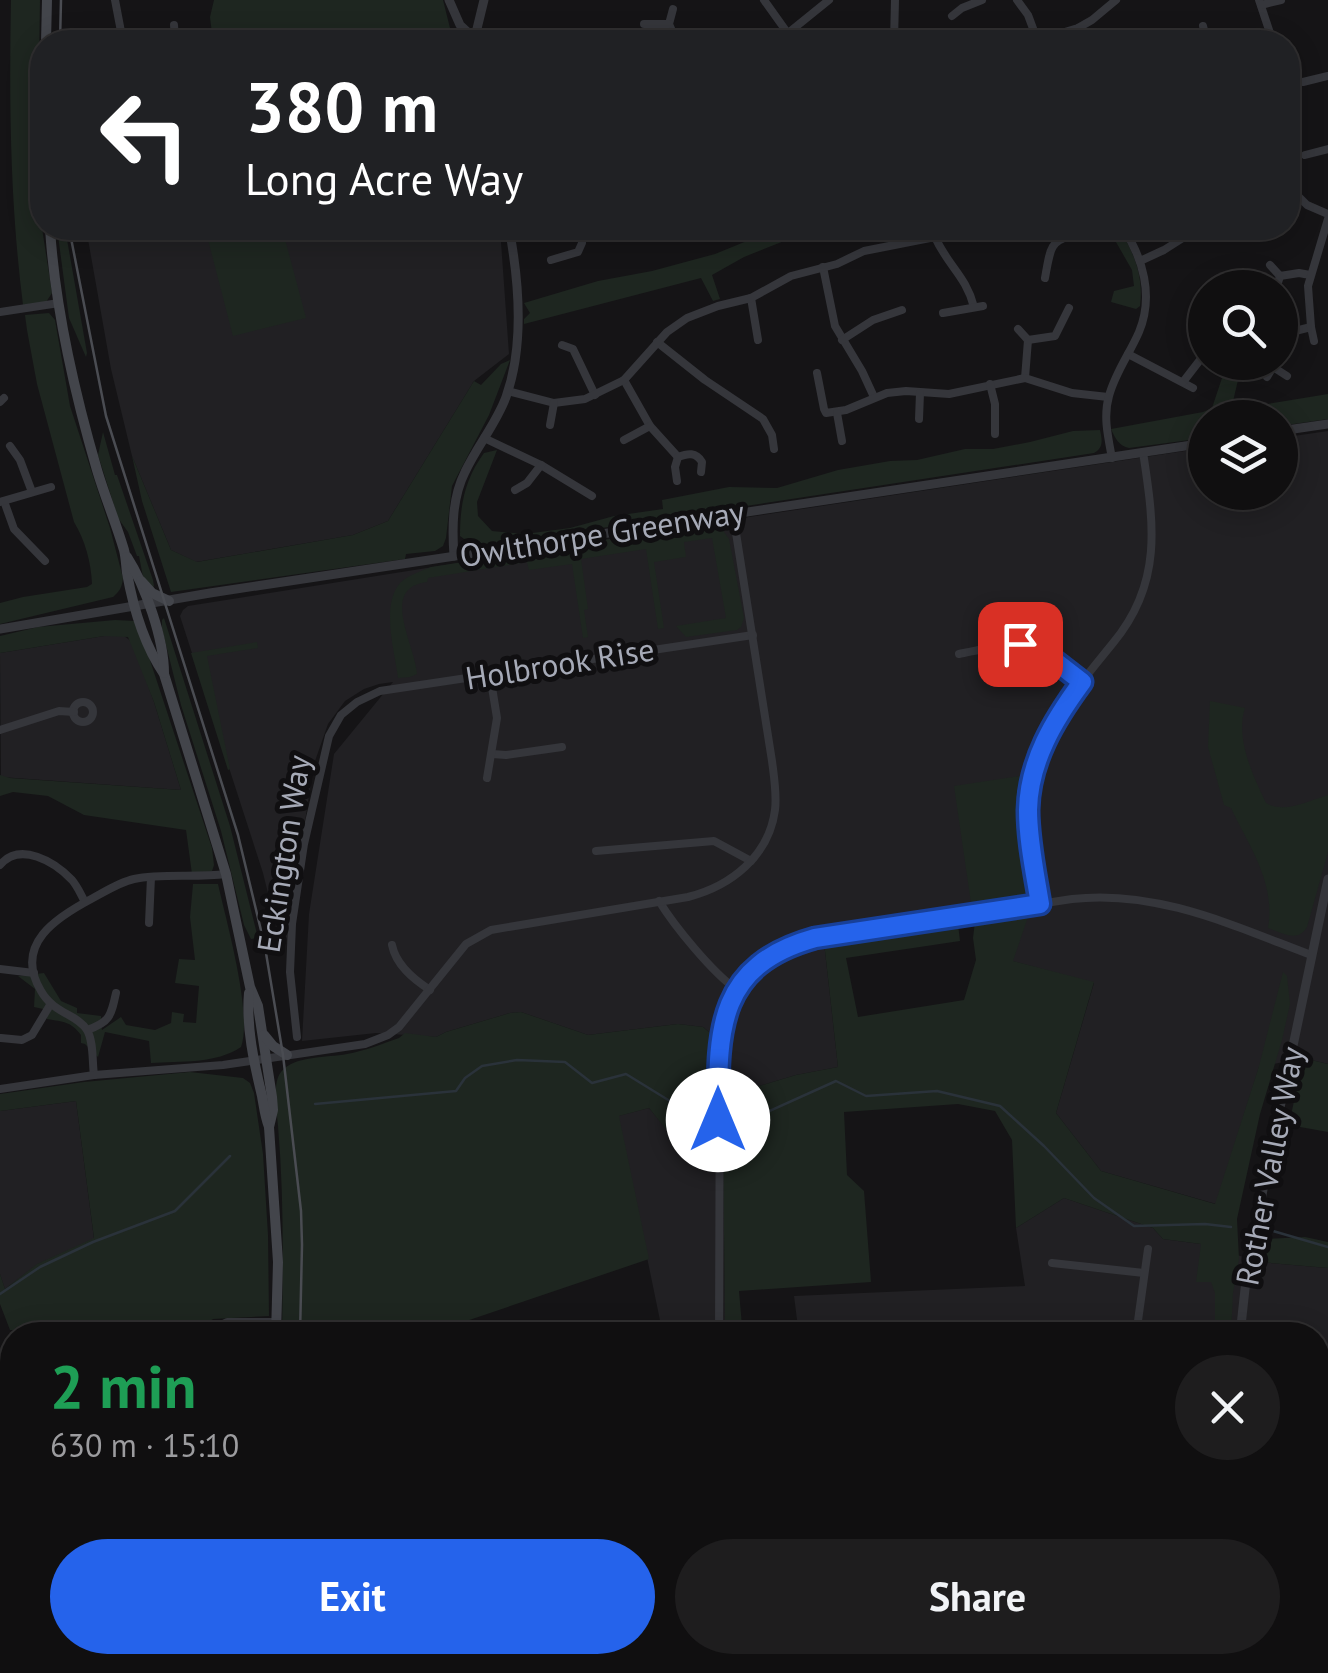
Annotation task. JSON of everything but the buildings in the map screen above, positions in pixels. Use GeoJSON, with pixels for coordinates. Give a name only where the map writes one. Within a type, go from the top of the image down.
{"type":"FeatureCollection","features":[{"type":"Feature","properties":{"kind":"main road"},"geometry":{"type":"LineString","coordinates":[[46,30],[47,0]]}},
{"type":"Feature","properties":{"kind":"main road","name":"Eckington Way"},"geometry":{"type":"LineString","coordinates":[[51,240],[59,303],[80,409],[126,554],[152,606],[164,674]]}},
{"type":"Feature","properties":{"kind":"main road","name":"Eckington Way"},"geometry":{"type":"LineString","coordinates":[[126,554],[127,573],[152,606]]}},
{"type":"Feature","properties":{"kind":"main road"},"geometry":{"type":"LineString","coordinates":[[138,576],[152,592],[152,606]]}},
{"type":"Feature","properties":{"kind":"main road","name":"Eckington Way"},"geometry":{"type":"LineString","coordinates":[[152,606],[143,630],[164,674],[226,874],[250,987],[271,1060],[273,1110],[269,1127]]}},
{"type":"Feature","properties":{"kind":"main road","name":"Eckington Way"},"geometry":{"type":"LineString","coordinates":[[250,987],[248,1008],[271,1060],[262,1094],[269,1127],[278,1262],[276,1322]]}},
{"type":"Feature","properties":{"kind":"main road"},"geometry":{"type":"LineString","coordinates":[[263,1035],[273,1046],[271,1060]]}},
{"type":"Feature","properties":{"kind":"street"},"geometry":{"type":"LineString","coordinates":[[115,0],[121,30]]}},
{"type":"Feature","properties":{"kind":"street"},"geometry":{"type":"LineString","coordinates":[[449,0],[465,30]]}},
{"type":"Feature","properties":{"kind":"street"},"geometry":{"type":"LineString","coordinates":[[476,30],[484,0]]}},
{"type":"Feature","properties":{"kind":"street"},"geometry":{"type":"LineString","coordinates":[[764,0],[786,30]]}},
{"type":"Feature","properties":{"kind":"street"},"geometry":{"type":"LineString","coordinates":[[794,30],[830,0]]}},
{"type":"Feature","properties":{"kind":"street"},"geometry":{"type":"LineString","coordinates":[[894,30],[895,0]]}},
{"type":"Feature","properties":{"kind":"street"},"geometry":{"type":"LineString","coordinates":[[952,16],[982,0]]}},
{"type":"Feature","properties":{"kind":"street"},"geometry":{"type":"LineString","coordinates":[[1017,0],[1034,30]]}},
{"type":"Feature","properties":{"kind":"street"},"geometry":{"type":"LineString","coordinates":[[1072,30],[1092,20],[1116,0]]}},
{"type":"Feature","properties":{"kind":"street"},"geometry":{"type":"LineString","coordinates":[[1269,30],[1260,2],[1281,0]]}},
{"type":"Feature","properties":{"kind":"street"},"geometry":{"type":"LineString","coordinates":[[672,30],[673,9]]}},
{"type":"Feature","properties":{"kind":"street"},"geometry":{"type":"LineString","coordinates":[[644,24],[670,24]]}},
{"type":"Feature","properties":{"kind":"street"},"geometry":{"type":"LineString","coordinates":[[174,25],[175,30]]}},
{"type":"Feature","properties":{"kind":"street"},"geometry":{"type":"LineString","coordinates":[[1203,26],[1204,30]]}},
{"type":"Feature","properties":{"kind":"street"},"geometry":{"type":"LineString","coordinates":[[1300,82],[1328,76]]}},
{"type":"Feature","properties":{"kind":"street"},"geometry":{"type":"LineString","coordinates":[[1304,155],[1328,150]]}},
{"type":"Feature","properties":{"kind":"street"},"geometry":{"type":"LineString","coordinates":[[1300,198],[1328,216],[1324,257],[1310,275],[1308,297],[1314,340]]}},
{"type":"Feature","properties":{"kind":"street"},"geometry":{"type":"LineString","coordinates":[[454,556],[453,520],[458,489],[498,416],[508,391],[517,346],[517,280],[512,240]]}},
{"type":"Feature","properties":{"kind":"street"},"geometry":{"type":"LineString","coordinates":[[552,260],[578,252],[582,240]]}},
{"type":"Feature","properties":{"kind":"street"},"geometry":{"type":"LineString","coordinates":[[508,391],[554,403],[595,395],[624,380],[657,342],[687,318],[750,298],[791,276],[837,264],[864,251],[920,240]]}},
{"type":"Feature","properties":{"kind":"street"},"geometry":{"type":"LineString","coordinates":[[936,240],[979,306],[943,313]]}},
{"type":"Feature","properties":{"kind":"street"},"geometry":{"type":"LineString","coordinates":[[1044,278],[1050,252],[1059,240]]}},
{"type":"Feature","properties":{"kind":"street"},"geometry":{"type":"LineString","coordinates":[[1112,458],[1106,421],[1108,396],[1144,313],[1146,284],[1129,240]]}},
{"type":"Feature","properties":{"kind":"street"},"geometry":{"type":"LineString","coordinates":[[1140,261],[1178,240]]}},
{"type":"Feature","properties":{"kind":"street"},"geometry":{"type":"LineString","coordinates":[[1270,265],[1273,270]]}},
{"type":"Feature","properties":{"kind":"street"},"geometry":{"type":"LineString","coordinates":[[823,268],[835,326],[874,397]]}},
{"type":"Feature","properties":{"kind":"street"},"geometry":{"type":"LineString","coordinates":[[1298,274],[1310,275]]}},
{"type":"Feature","properties":{"kind":"street"},"geometry":{"type":"LineString","coordinates":[[750,298],[758,340]]}},
{"type":"Feature","properties":{"kind":"street"},"geometry":{"type":"LineString","coordinates":[[0,312],[59,303]]}},
{"type":"Feature","properties":{"kind":"street"},"geometry":{"type":"LineString","coordinates":[[1028,340],[1055,336],[1068,308]]}},
{"type":"Feature","properties":{"kind":"street"},"geometry":{"type":"LineString","coordinates":[[842,340],[873,320],[890,318],[902,310]]}},
{"type":"Feature","properties":{"kind":"street"},"geometry":{"type":"LineString","coordinates":[[1298,331],[1311,327]]}},
{"type":"Feature","properties":{"kind":"street"},"geometry":{"type":"LineString","coordinates":[[1018,329],[1028,340],[1025,378]]}},
{"type":"Feature","properties":{"kind":"street"},"geometry":{"type":"LineString","coordinates":[[657,342],[704,380],[763,419],[769,426],[774,449]]}},
{"type":"Feature","properties":{"kind":"street"},"geometry":{"type":"LineString","coordinates":[[562,344],[574,349],[595,395]]}},
{"type":"Feature","properties":{"kind":"street"},"geometry":{"type":"LineString","coordinates":[[1128,354],[1193,388]]}},
{"type":"Feature","properties":{"kind":"street"},"geometry":{"type":"LineString","coordinates":[[817,373],[826,413],[897,391],[949,394],[1025,378],[1072,393],[1108,396]]}},
{"type":"Feature","properties":{"kind":"street"},"geometry":{"type":"LineString","coordinates":[[1183,382],[1188,375]]}},
{"type":"Feature","properties":{"kind":"street"},"geometry":{"type":"LineString","coordinates":[[624,380],[650,426],[678,457]]}},
{"type":"Feature","properties":{"kind":"street"},"geometry":{"type":"LineString","coordinates":[[990,384],[996,430],[1010,428]]}},
{"type":"Feature","properties":{"kind":"street"},"geometry":{"type":"LineString","coordinates":[[919,419],[920,393]]}},
{"type":"Feature","properties":{"kind":"street"},"geometry":{"type":"LineString","coordinates":[[550,426],[554,403]]}},
{"type":"Feature","properties":{"kind":"street"},"geometry":{"type":"LineString","coordinates":[[837,412],[842,442]]}},
{"type":"Feature","properties":{"kind":"street"},"geometry":{"type":"LineString","coordinates":[[769,426],[780,423]]}},
{"type":"Feature","properties":{"kind":"street"},"geometry":{"type":"LineString","coordinates":[[1298,429],[1328,424]]}},
{"type":"Feature","properties":{"kind":"street"},"geometry":{"type":"LineString","coordinates":[[624,440],[650,426]]}},
{"type":"Feature","properties":{"kind":"street"},"geometry":{"type":"LineString","coordinates":[[484,438],[541,464],[592,496]]}},
{"type":"Feature","properties":{"kind":"street","name":"Owlthorpe Greenway"},"geometry":{"type":"LineString","coordinates":[[0,629],[1188,445]]}},
{"type":"Feature","properties":{"kind":"street"},"geometry":{"type":"LineString","coordinates":[[10,446],[24,457],[32,492]]}},
{"type":"Feature","properties":{"kind":"street"},"geometry":{"type":"LineString","coordinates":[[1040,904],[1028,822],[1031,783],[1049,730],[1135,610],[1147,575],[1153,522],[1143,452]]}},
{"type":"Feature","properties":{"kind":"street"},"geometry":{"type":"LineString","coordinates":[[678,457],[688,454],[699,458],[701,472]]}},
{"type":"Feature","properties":{"kind":"street"},"geometry":{"type":"LineString","coordinates":[[677,481],[678,457]]}},
{"type":"Feature","properties":{"kind":"street"},"geometry":{"type":"LineString","coordinates":[[515,490],[527,483],[541,464]]}},
{"type":"Feature","properties":{"kind":"street"},"geometry":{"type":"LineString","coordinates":[[44,561],[30,553],[2,502],[51,487]]}},
{"type":"Feature","properties":{"kind":"street"},"geometry":{"type":"LineString","coordinates":[[0,1088],[94,1075],[271,1060],[376,1041],[399,1027],[466,944],[491,930],[688,897],[716,889],[734,878],[762,846],[770,830],[775,801],[733,514]]}},
{"type":"Feature","properties":{"kind":"street","name":"Holbrook Rise"},"geometry":{"type":"LineString","coordinates":[[368,696],[398,688],[753,635]]}},
{"type":"Feature","properties":{"kind":"street"},"geometry":{"type":"LineString","coordinates":[[959,654],[1008,645],[1032,646],[1082,682]]}},
{"type":"Feature","properties":{"kind":"street"},"geometry":{"type":"LineString","coordinates":[[488,778],[497,718],[490,675]]}},
{"type":"Feature","properties":{"kind":"street","name":"Eckington Way"},"geometry":{"type":"LineString","coordinates":[[297,1038],[290,972],[292,924],[307,831],[328,736],[340,714],[368,696]]}},
{"type":"Feature","properties":{"kind":"street"},"geometry":{"type":"LineString","coordinates":[[0,730],[59,711],[74,712]]}},
{"type":"Feature","properties":{"kind":"street"},"geometry":{"type":"LineString","coordinates":[[492,754],[506,756],[562,747]]}},
{"type":"Feature","properties":{"kind":"street"},"geometry":{"type":"LineString","coordinates":[[596,852],[714,841],[750,862]]}},
{"type":"Feature","properties":{"kind":"street"},"geometry":{"type":"LineString","coordinates":[[0,864],[16,854],[41,858],[74,882],[86,902]]}},
{"type":"Feature","properties":{"kind":"street"},"geometry":{"type":"LineString","coordinates":[[94,1075],[87,1030],[50,1005],[38,987],[34,973],[36,946],[42,934],[61,915],[128,880],[226,874]]}},
{"type":"Feature","properties":{"kind":"street"},"geometry":{"type":"LineString","coordinates":[[149,924],[151,877]]}},
{"type":"Feature","properties":{"kind":"street","name":"Rother Valley Way"},"geometry":{"type":"LineString","coordinates":[[1241,1322],[1264,1184],[1328,880]]}},
{"type":"Feature","properties":{"kind":"street"},"geometry":{"type":"LineString","coordinates":[[719,1322],[718,1058],[723,1019],[737,990],[760,964],[785,948],[798,942],[1093,896],[1154,901],[1311,955]]}},
{"type":"Feature","properties":{"kind":"street"},"geometry":{"type":"LineString","coordinates":[[659,901],[706,960],[737,990]]}},
{"type":"Feature","properties":{"kind":"street"},"geometry":{"type":"LineString","coordinates":[[392,945],[394,956],[404,968],[430,990]]}},
{"type":"Feature","properties":{"kind":"street"},"geometry":{"type":"LineString","coordinates":[[0,969],[34,973]]}},
{"type":"Feature","properties":{"kind":"street"},"geometry":{"type":"LineString","coordinates":[[87,1030],[102,1025],[108,1018],[116,993]]}},
{"type":"Feature","properties":{"kind":"street"},"geometry":{"type":"LineString","coordinates":[[2,1038],[32,1035],[50,1005]]}},
{"type":"Feature","properties":{"kind":"street"},"geometry":{"type":"LineString","coordinates":[[1138,1322],[1148,1249]]}},
{"type":"Feature","properties":{"kind":"street"},"geometry":{"type":"LineString","coordinates":[[1052,1262],[1144,1273]]}},
{"type":"Feature","properties":{"kind":"shaded area"},"geometry":{"type":"Polygon","coordinates":[[[11,0],[40,0],[40,30],[30,30],[30,240],[44,240],[52,293],[46,302],[23,305],[15,229],[11,0]]]}},
{"type":"Feature","properties":{"kind":"shaded area"},"geometry":{"type":"Polygon","coordinates":[[[214,0],[443,0],[450,30],[212,30],[214,0]]]}},
{"type":"Feature","properties":{"kind":"shaded area"},"geometry":{"type":"Polygon","coordinates":[[[59,240],[67,240],[86,357],[69,318],[59,240]]]}},
{"type":"Feature","properties":{"kind":"shaded area"},"geometry":{"type":"Polygon","coordinates":[[[88,240],[501,240],[509,354],[474,381],[388,521],[353,535],[196,562],[171,550],[132,456],[111,369],[88,240]]]}},
{"type":"Feature","properties":{"kind":"shaded area"},"geometry":{"type":"Polygon","coordinates":[[[208,240],[285,240],[306,318],[233,336],[208,240]]]}},
{"type":"Feature","properties":{"kind":"shaded area"},"geometry":{"type":"Polygon","coordinates":[[[749,240],[787,240],[712,275],[720,299],[713,301],[701,278],[524,324],[530,313],[524,303],[715,254],[749,240]]]}},
{"type":"Feature","properties":{"kind":"shaded area"},"geometry":{"type":"Polygon","coordinates":[[[1115,240],[1125,240],[1137,266],[1141,295],[1136,309],[1111,302],[1114,291],[1134,286],[1132,270],[1115,240]]]}},
{"type":"Feature","properties":{"kind":"shaded area"},"geometry":{"type":"Polygon","coordinates":[[[49,313],[55,320],[70,406],[123,581],[113,597],[0,624],[0,603],[92,584],[87,552],[74,522],[37,384],[27,330],[25,315],[49,313]]]}},
{"type":"Feature","properties":{"kind":"shaded area"},"geometry":{"type":"Polygon","coordinates":[[[510,360],[489,415],[452,486],[443,546],[435,551],[406,554],[405,559],[171,592],[132,456],[171,550],[197,562],[353,535],[388,521],[474,381],[481,385],[510,360]]]}},
{"type":"Feature","properties":{"kind":"shaded area"},"geometry":{"type":"Polygon","coordinates":[[[1221,380],[1238,380],[1233,400],[1215,400],[1221,380]]]}},
{"type":"Feature","properties":{"kind":"shaded area"},"geometry":{"type":"Polygon","coordinates":[[[1328,394],[1328,419],[1298,423],[1298,400],[1292,400],[1328,394]]]}},
{"type":"Feature","properties":{"kind":"shaded area"},"geometry":{"type":"Polygon","coordinates":[[[1188,415],[1188,440],[1129,448],[1111,429],[1188,415]]]}},
{"type":"Feature","properties":{"kind":"shaded area"},"geometry":{"type":"Polygon","coordinates":[[[1100,430],[1101,446],[1094,453],[497,544],[474,546],[460,536],[463,503],[472,472],[484,453],[497,450],[477,502],[478,516],[492,531],[525,534],[663,509],[662,500],[729,487],[777,488],[838,470],[917,460],[965,449],[993,449],[1073,431],[1100,430]]]}},
{"type":"Feature","properties":{"kind":"shaded area"},"geometry":{"type":"Polygon","coordinates":[[[1328,431],[1328,1064],[1303,1058],[1259,1067],[1216,1204],[1101,1171],[1056,1113],[1094,983],[1012,961],[1027,917],[824,942],[838,1067],[729,1095],[730,1039],[716,1038],[703,1027],[678,1024],[588,1035],[521,1012],[436,1037],[376,1033],[302,1041],[309,914],[334,754],[393,682],[364,689],[345,701],[328,724],[315,761],[301,767],[298,779],[310,789],[282,950],[263,873],[180,616],[188,606],[1188,451],[1188,510],[1298,510],[1298,435],[1328,431]]]}},
{"type":"Feature","properties":{"kind":"shaded area"},"geometry":{"type":"Polygon","coordinates":[[[103,432],[153,580],[152,589],[118,518],[98,455],[103,432]]]}},
{"type":"Feature","properties":{"kind":"shaded area"},"geometry":{"type":"Polygon","coordinates":[[[707,524],[722,529],[729,539],[744,618],[737,630],[686,637],[676,626],[726,618],[712,538],[684,542],[686,557],[654,562],[664,628],[658,629],[646,549],[581,559],[588,609],[584,610],[588,637],[583,638],[572,564],[529,570],[527,562],[428,578],[427,582],[413,586],[402,606],[417,674],[398,678],[391,603],[401,582],[411,575],[431,567],[707,524]]]}},
{"type":"Feature","properties":{"kind":"shaded area"},"geometry":{"type":"Polygon","coordinates":[[[164,618],[230,826],[258,938],[251,939],[244,925],[221,831],[181,705],[162,629],[164,618]]]}},
{"type":"Feature","properties":{"kind":"shaded area"},"geometry":{"type":"Polygon","coordinates":[[[134,621],[139,627],[212,848],[212,871],[192,874],[186,830],[84,815],[48,796],[13,792],[0,796],[0,775],[181,790],[154,702],[128,637],[104,636],[0,653],[0,636],[38,627],[134,621]]]}},
{"type":"Feature","properties":{"kind":"shaded area"},"geometry":{"type":"Polygon","coordinates":[[[124,636],[132,642],[181,790],[1,777],[0,653],[124,636]]]}},
{"type":"Feature","properties":{"kind":"shaded area"},"geometry":{"type":"Polygon","coordinates":[[[257,642],[258,648],[207,656],[228,770],[191,653],[257,642]]]}},
{"type":"Feature","properties":{"kind":"shaded area"},"geometry":{"type":"Polygon","coordinates":[[[1210,701],[1245,708],[1244,744],[1266,803],[1288,807],[1328,795],[1328,852],[1307,927],[1299,935],[1268,928],[1265,880],[1231,808],[1224,805],[1208,747],[1210,701]]]}},
{"type":"Feature","properties":{"kind":"shaded area"},"geometry":{"type":"Polygon","coordinates":[[[1027,775],[1024,820],[1033,888],[1021,901],[974,908],[954,786],[1027,775]]]}},
{"type":"Feature","properties":{"kind":"shaded area"},"geometry":{"type":"Polygon","coordinates":[[[193,884],[218,884],[241,991],[241,1047],[209,1059],[151,1063],[149,1041],[105,1032],[98,1057],[81,1043],[81,1035],[73,1027],[47,1019],[43,1009],[34,1007],[35,989],[18,976],[44,973],[61,1001],[77,1008],[77,1013],[101,1016],[102,1030],[121,1017],[126,1025],[155,1030],[171,1023],[172,1012],[184,1014],[183,1022],[196,1023],[199,986],[175,983],[179,959],[195,960],[190,917],[193,884]]]}},
{"type":"Feature","properties":{"kind":"shaded area"},"geometry":{"type":"Polygon","coordinates":[[[1028,917],[1013,961],[1094,982],[1056,1113],[1101,1171],[1215,1204],[1259,1066],[1283,972],[1287,976],[1290,1004],[1237,1219],[1239,1259],[1232,1322],[1215,1322],[1211,1282],[1196,1282],[1201,1244],[1163,1239],[1153,1228],[1064,1198],[1016,1228],[1012,1140],[995,1111],[958,1104],[844,1112],[847,1175],[864,1191],[871,1282],[739,1291],[742,1322],[725,1322],[723,1143],[729,1095],[838,1067],[824,942],[958,924],[960,941],[846,958],[858,1017],[964,1000],[976,960],[975,922],[1028,917]]]}},
{"type":"Feature","properties":{"kind":"shaded area"},"geometry":{"type":"Polygon","coordinates":[[[521,1012],[588,1035],[678,1024],[703,1027],[716,1038],[713,1142],[673,1138],[649,1108],[619,1116],[649,1259],[463,1322],[282,1322],[282,1204],[276,1098],[281,1072],[303,1060],[360,1051],[405,1033],[436,1037],[521,1012]]]}},
{"type":"Feature","properties":{"kind":"shaded area"},"geometry":{"type":"Polygon","coordinates":[[[1303,1058],[1328,1064],[1328,1132],[1289,1125],[1303,1058]]]}},
{"type":"Feature","properties":{"kind":"shaded area"},"geometry":{"type":"Polygon","coordinates":[[[190,1072],[243,1078],[250,1083],[263,1154],[269,1316],[209,1322],[7,1322],[0,1304],[0,1274],[5,1289],[37,1264],[94,1238],[76,1101],[0,1111],[0,1094],[190,1072]]]}},
{"type":"Feature","properties":{"kind":"shaded area"},"geometry":{"type":"Polygon","coordinates":[[[76,1101],[94,1239],[38,1264],[5,1289],[0,1274],[0,1111],[76,1101]]]}},
{"type":"Feature","properties":{"kind":"shaded area"},"geometry":{"type":"Polygon","coordinates":[[[649,1108],[673,1137],[723,1143],[725,1322],[660,1322],[618,1116],[649,1108]]]}},
{"type":"Feature","properties":{"kind":"shaded area"},"geometry":{"type":"Polygon","coordinates":[[[1064,1198],[1153,1228],[1163,1239],[1201,1244],[1260,1262],[1328,1268],[1328,1322],[797,1322],[794,1296],[1025,1286],[1016,1228],[1064,1198]]]}},
{"type":"Feature","properties":{"kind":"shaded area"},"geometry":{"type":"Polygon","coordinates":[[[1305,1237],[1328,1242],[1328,1268],[1260,1262],[1262,1239],[1305,1237]]]}},
{"type":"Feature","properties":{"kind":"waterway"},"geometry":{"type":"LineString","coordinates":[[315,1104],[456,1091],[465,1078],[482,1066],[517,1060],[565,1062],[592,1083],[626,1074],[691,1114],[752,1119],[836,1081],[866,1096],[937,1091],[1000,1106],[1094,1198],[1134,1226],[1231,1227]]}},
{"type":"Feature","properties":{"kind":"waterway"},"geometry":{"type":"LineString","coordinates":[[0,1294],[40,1267],[175,1211],[230,1156]]}},
{"type":"Feature","properties":{"kind":"waterway"},"geometry":{"type":"LineString","coordinates":[[1266,1229],[1328,1247]]}},
{"type":"Feature","properties":{"kind":"tram line"},"geometry":{"type":"LineString","coordinates":[[60,30],[61,0]]}},
{"type":"Feature","properties":{"kind":"tram line"},"geometry":{"type":"LineString","coordinates":[[71,240],[106,416],[238,835],[265,947],[283,1055],[301,1211],[300,1322]]}},
{"type":"Feature","properties":{"kind":"route"},"geometry":{"type":"LineString","coordinates":[[718,1120],[718,1058],[723,1019],[737,990],[770,956],[815,938],[1040,904],[1028,822],[1031,783],[1054,720],[1082,682],[1042,651],[1020,644]]}}]}
